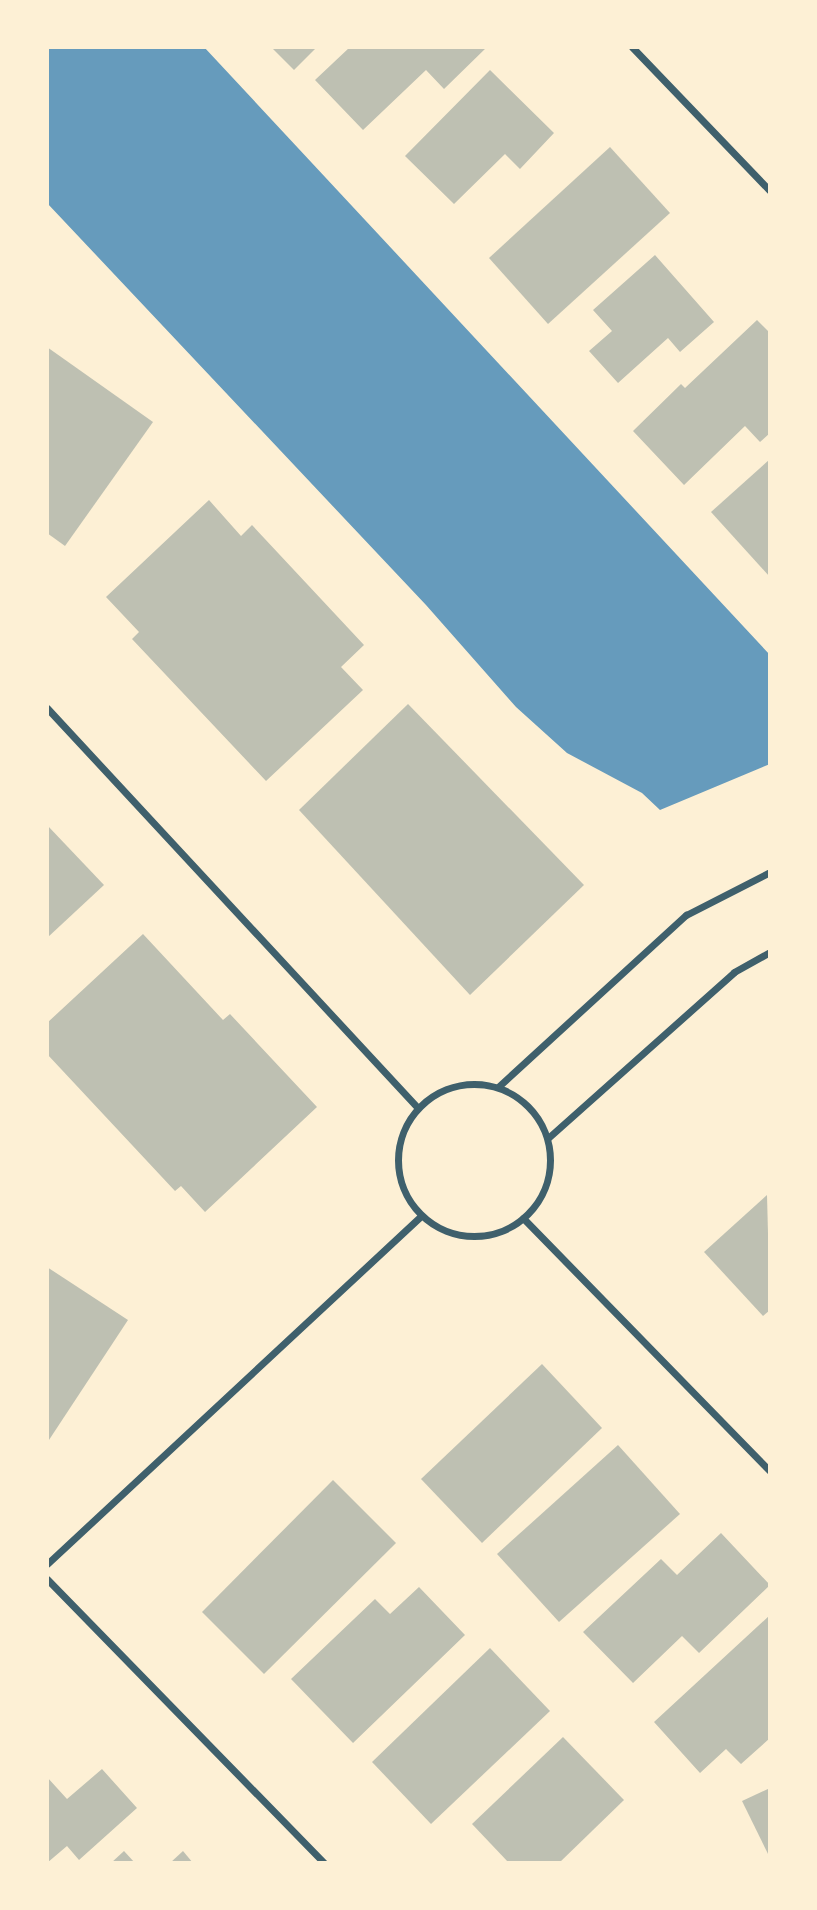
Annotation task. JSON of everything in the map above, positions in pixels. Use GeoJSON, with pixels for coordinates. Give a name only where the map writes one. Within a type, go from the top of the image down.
{"type":"FeatureCollection","features":[{"type":"Feature","properties":{"kind":"street"},"geometry":{"type":"LineString","coordinates":[[632,47],[770,191]]}},
{"type":"Feature","properties":{"kind":"street"},"geometry":{"type":"LineString","coordinates":[[47,708],[418,1107]]}},
{"type":"Feature","properties":{"kind":"street"},"geometry":{"type":"LineString","coordinates":[[498,1087],[685,915],[770,872]]}},
{"type":"Feature","properties":{"kind":"street"},"geometry":{"type":"LineString","coordinates":[[548,1138],[734,972],[770,952]]}},
{"type":"Feature","properties":{"kind":"street"},"geometry":{"type":"LineString","coordinates":[[469,1083],[498,1087],[520,1098],[537,1115],[548,1138],[550,1167],[542,1195],[523,1218],[500,1232],[472,1237],[444,1231],[421,1216],[404,1192],[397,1163],[402,1133],[418,1107],[441,1090],[469,1083]]}},
{"type":"Feature","properties":{"kind":"street"},"geometry":{"type":"LineString","coordinates":[[47,1564],[421,1216]]}},
{"type":"Feature","properties":{"kind":"street"},"geometry":{"type":"LineString","coordinates":[[523,1218],[770,1471]]}},
{"type":"Feature","properties":{"kind":"street"},"geometry":{"type":"LineString","coordinates":[[47,1579],[324,1863]]}},
{"type":"Feature","properties":{"kind":"water"},"geometry":{"type":"Polygon","coordinates":[[[47,47],[204,47],[770,655],[770,764],[660,810],[642,793],[567,753],[516,707],[426,605],[47,203],[47,47]]]}},
{"type":"Feature","properties":{"kind":"building"},"geometry":{"type":"Polygon","coordinates":[[[271,47],[317,47],[294,70],[271,47]]]}},
{"type":"Feature","properties":{"kind":"building"},"geometry":{"type":"Polygon","coordinates":[[[350,47],[487,47],[444,89],[426,70],[363,130],[315,80],[350,47]]]}},
{"type":"Feature","properties":{"kind":"building"},"geometry":{"type":"Polygon","coordinates":[[[490,70],[554,133],[520,169],[505,154],[454,204],[405,156],[490,70]]]}},
{"type":"Feature","properties":{"kind":"building"},"geometry":{"type":"Polygon","coordinates":[[[610,147],[670,213],[548,324],[489,258],[610,147]]]}},
{"type":"Feature","properties":{"kind":"building"},"geometry":{"type":"Polygon","coordinates":[[[655,255],[714,322],[680,352],[668,338],[618,383],[589,351],[612,331],[593,310],[655,255]]]}},
{"type":"Feature","properties":{"kind":"building"},"geometry":{"type":"Polygon","coordinates":[[[757,320],[770,333],[770,433],[760,442],[745,426],[684,485],[633,431],[681,384],[685,388],[757,320]]]}},
{"type":"Feature","properties":{"kind":"building"},"geometry":{"type":"Polygon","coordinates":[[[47,347],[153,422],[65,546],[47,533],[47,347]]]}},
{"type":"Feature","properties":{"kind":"building"},"geometry":{"type":"Polygon","coordinates":[[[770,459],[770,577],[711,512],[770,459]]]}},
{"type":"Feature","properties":{"kind":"building"},"geometry":{"type":"Polygon","coordinates":[[[209,500],[241,536],[252,525],[364,645],[341,667],[363,690],[266,781],[132,639],[139,632],[106,597],[209,500]]]}},
{"type":"Feature","properties":{"kind":"building"},"geometry":{"type":"Polygon","coordinates":[[[408,704],[584,885],[470,995],[299,810],[408,704]]]}},
{"type":"Feature","properties":{"kind":"building"},"geometry":{"type":"Polygon","coordinates":[[[47,825],[104,885],[47,938],[47,825]]]}},
{"type":"Feature","properties":{"kind":"building"},"geometry":{"type":"Polygon","coordinates":[[[143,934],[223,1020],[230,1014],[317,1107],[205,1212],[181,1186],[175,1191],[47,1054],[47,1023],[143,934]]]}},
{"type":"Feature","properties":{"kind":"building"},"geometry":{"type":"Polygon","coordinates":[[[767,1195],[770,1310],[763,1316],[704,1252],[767,1195]]]}},
{"type":"Feature","properties":{"kind":"building"},"geometry":{"type":"Polygon","coordinates":[[[47,1267],[128,1320],[47,1443],[47,1267]]]}},
{"type":"Feature","properties":{"kind":"building"},"geometry":{"type":"Polygon","coordinates":[[[542,1364],[602,1428],[482,1543],[421,1479],[542,1364]]]}},
{"type":"Feature","properties":{"kind":"building"},"geometry":{"type":"Polygon","coordinates":[[[618,1445],[680,1514],[559,1622],[497,1554],[618,1445]]]}},
{"type":"Feature","properties":{"kind":"building"},"geometry":{"type":"Polygon","coordinates":[[[333,1480],[396,1543],[264,1674],[202,1612],[333,1480]]]}},
{"type":"Feature","properties":{"kind":"building"},"geometry":{"type":"Polygon","coordinates":[[[721,1533],[770,1585],[699,1653],[682,1636],[633,1683],[583,1632],[661,1559],[677,1575],[721,1533]]]}},
{"type":"Feature","properties":{"kind":"building"},"geometry":{"type":"Polygon","coordinates":[[[419,1587],[465,1635],[353,1743],[291,1679],[375,1599],[390,1614],[419,1587]]]}},
{"type":"Feature","properties":{"kind":"building"},"geometry":{"type":"Polygon","coordinates":[[[770,1615],[770,1738],[741,1764],[726,1749],[700,1773],[654,1722],[770,1615]]]}},
{"type":"Feature","properties":{"kind":"building"},"geometry":{"type":"Polygon","coordinates":[[[490,1648],[550,1711],[431,1824],[372,1762],[490,1648]]]}},
{"type":"Feature","properties":{"kind":"building"},"geometry":{"type":"Polygon","coordinates":[[[563,1737],[624,1800],[559,1863],[509,1863],[472,1824],[563,1737]]]}},
{"type":"Feature","properties":{"kind":"building"},"geometry":{"type":"Polygon","coordinates":[[[102,1769],[137,1808],[79,1860],[67,1846],[47,1863],[47,1777],[67,1799],[102,1769]]]}},
{"type":"Feature","properties":{"kind":"building"},"geometry":{"type":"Polygon","coordinates":[[[770,1788],[770,1858],[742,1801],[770,1788]]]}},
{"type":"Feature","properties":{"kind":"building"},"geometry":{"type":"Polygon","coordinates":[[[124,1851],[135,1863],[111,1863],[124,1851]]]}},
{"type":"Feature","properties":{"kind":"building"},"geometry":{"type":"Polygon","coordinates":[[[183,1851],[193,1863],[170,1863],[183,1851]]]}}]}
